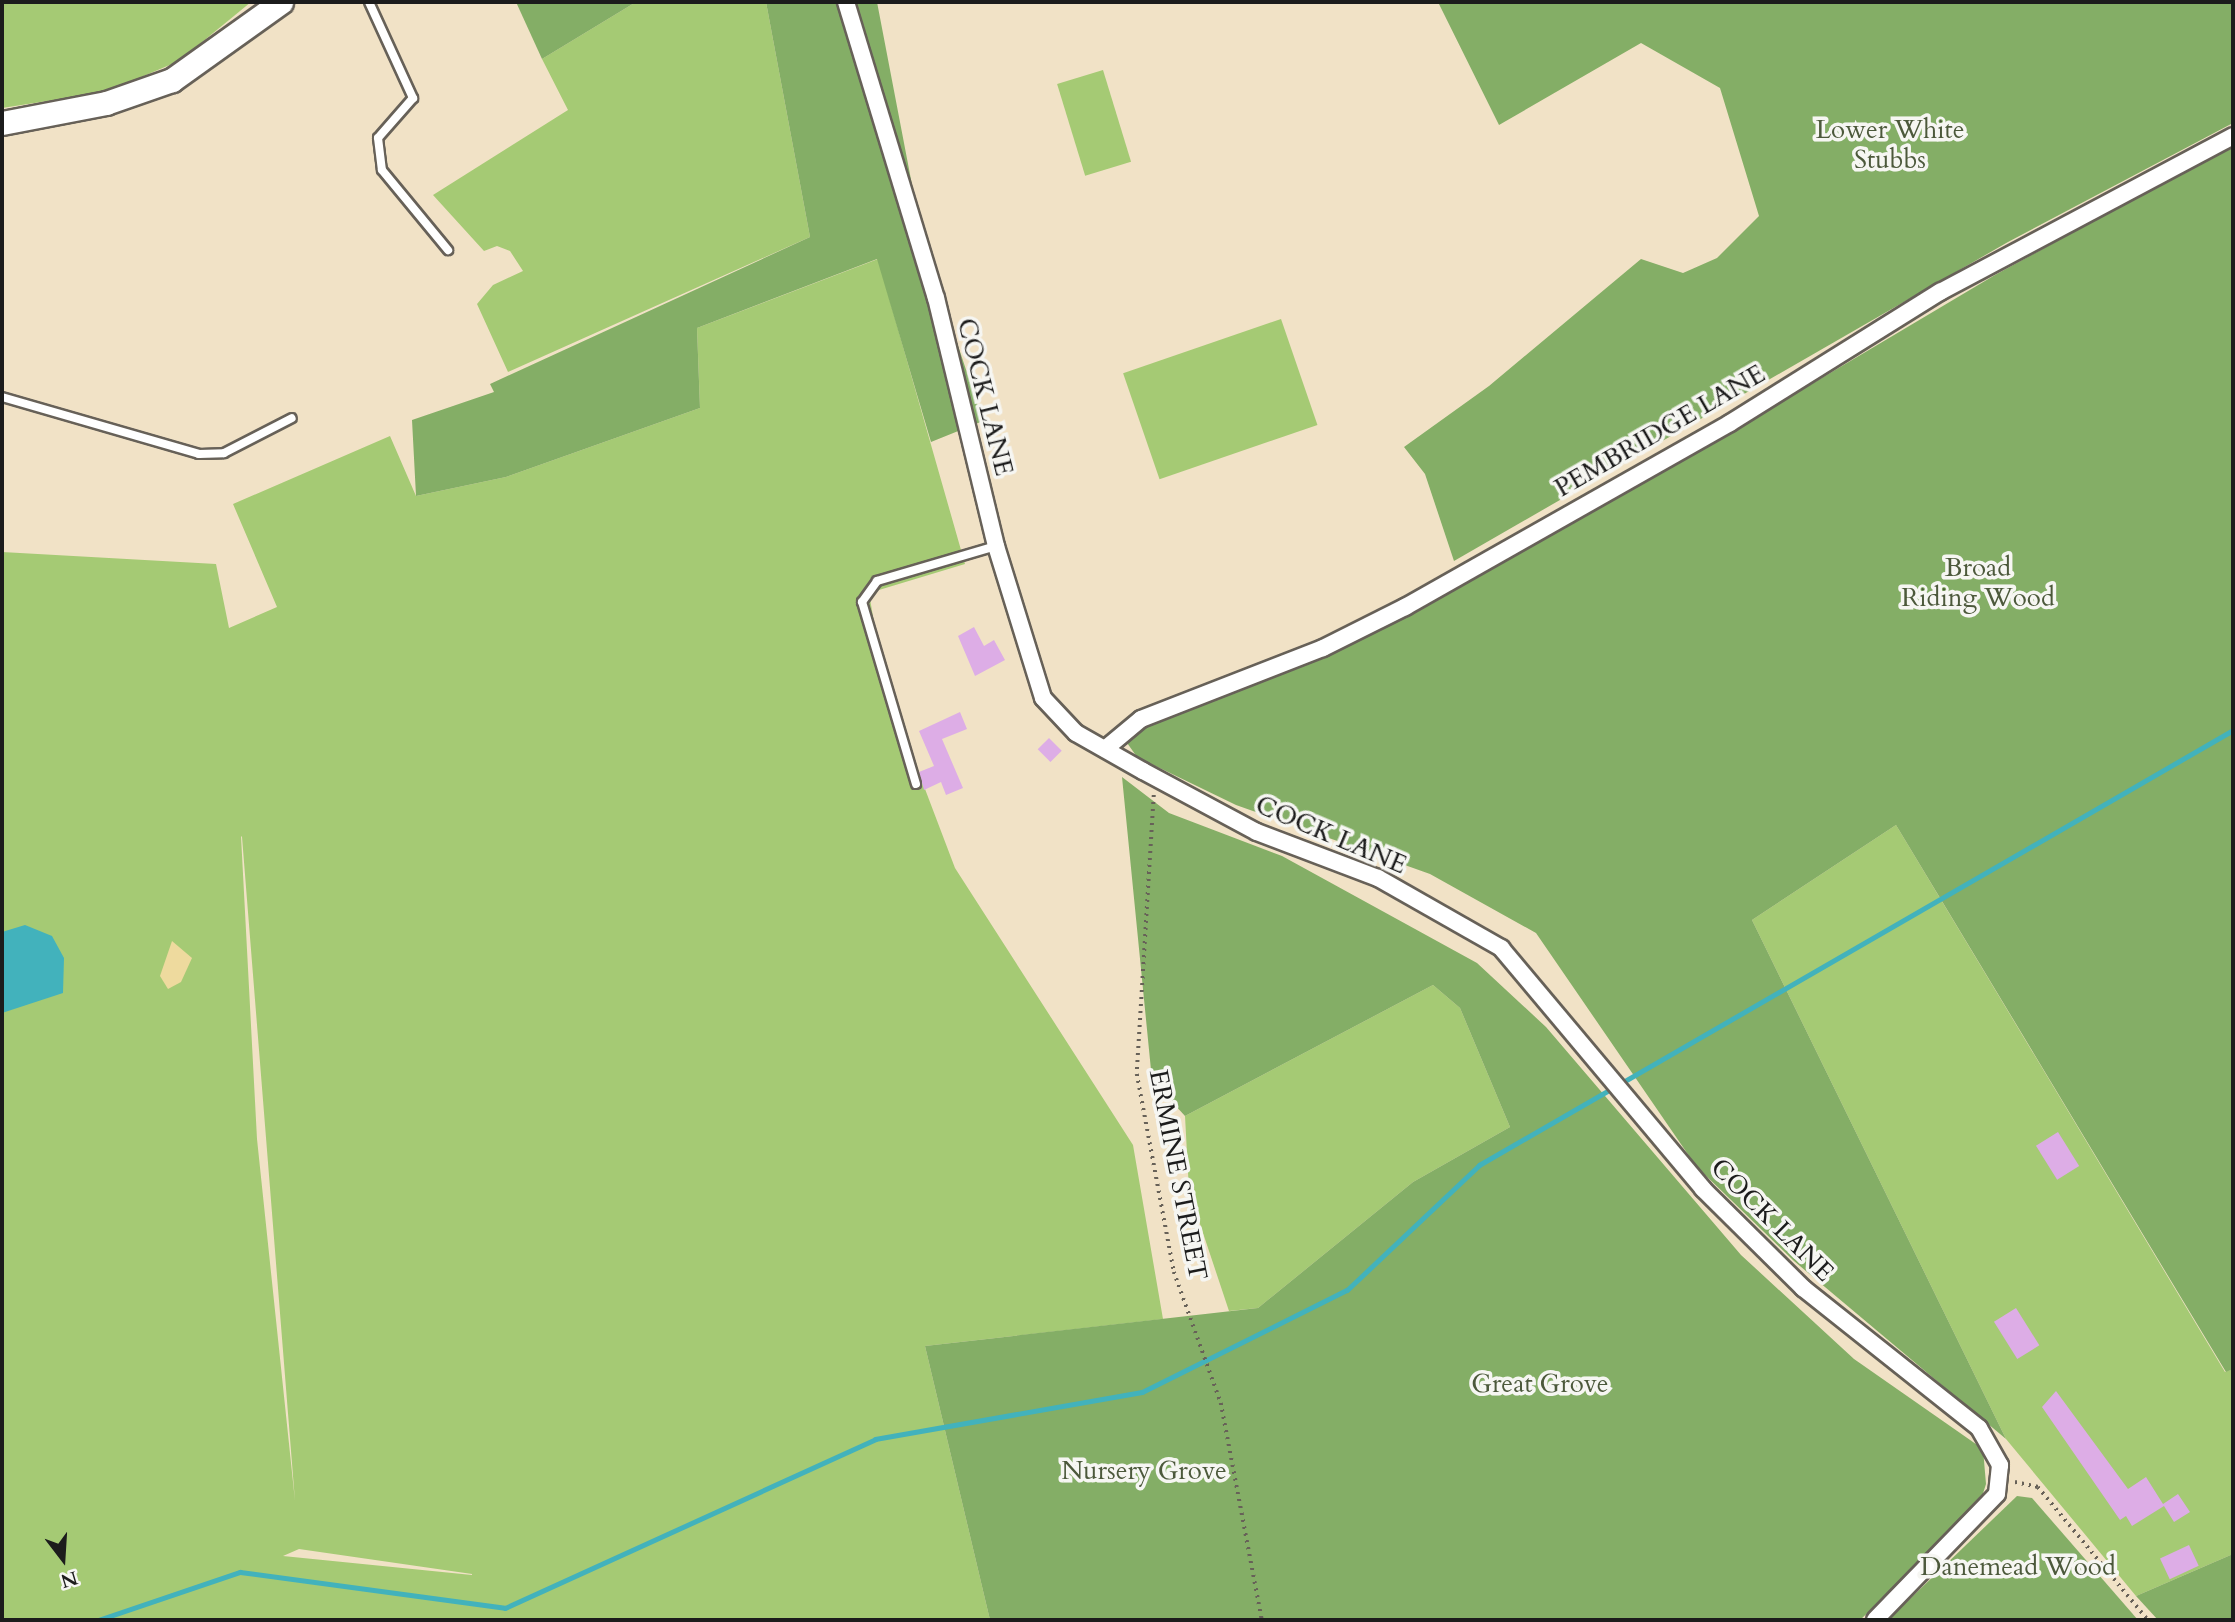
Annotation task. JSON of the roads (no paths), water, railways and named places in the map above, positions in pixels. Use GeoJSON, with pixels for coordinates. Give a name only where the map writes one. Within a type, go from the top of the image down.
{"type":"FeatureCollection","features":[{"type":"Feature","properties":{"kind":"street"},"geometry":{"type":"LineString","coordinates":[[2,123],[106,103],[172,80],[281,2]]}},
{"type":"Feature","properties":{"kind":"street","name":"COCK LANE"},"geometry":{"type":"LineString","coordinates":[[846,2],[936,298],[996,546],[1043,698],[1064,724],[1143,771],[1257,832],[1378,878],[1502,948],[1703,1189],[1803,1288],[1979,1428],[2003,1481],[1979,1517],[1875,1620]]}},
{"type":"Feature","properties":{"kind":"street","name":"PEMBRIDGE LANE"},"geometry":{"type":"LineString","coordinates":[[1105,749],[1141,719],[1323,648],[1405,607],[1730,423],[1940,292],[2233,136]]}},
{"type":"Feature","properties":{"kind":"lane"},"geometry":{"type":"LineString","coordinates":[[369,2],[412,98],[378,138],[382,170],[448,250]]}},
{"type":"Feature","properties":{"kind":"lane"},"geometry":{"type":"LineString","coordinates":[[2,397],[199,454],[224,453],[292,418]]}},
{"type":"Feature","properties":{"kind":"lane"},"geometry":{"type":"LineString","coordinates":[[916,784],[862,602],[877,581],[996,546]]}},
{"type":"Feature","properties":{"kind":"water"},"geometry":{"type":"Polygon","coordinates":[[[25,925],[52,936],[64,958],[63,993],[2,1013],[2,932],[25,925]]]}},
{"type":"Feature","properties":{"kind":"waterway"},"geometry":{"type":"LineString","coordinates":[[98,1620],[240,1572],[505,1608],[875,1439],[1142,1392],[1347,1290],[1479,1165],[2233,730]]}},
{"type":"Feature","properties":{"kind":"park label","name":"Lower White Stubbs"},"geometry":{"type":"Point","coordinates":[1890,145]}},
{"type":"Feature","properties":{"kind":"park label","name":"Broad Riding Wood"},"geometry":{"type":"Point","coordinates":[1978,583]}},
{"type":"Feature","properties":{"kind":"park label","name":"Great Grove"},"geometry":{"type":"Point","coordinates":[1540,1384]}},
{"type":"Feature","properties":{"kind":"park label","name":"Nursery Grove"},"geometry":{"type":"Point","coordinates":[1144,1471]}},
{"type":"Feature","properties":{"kind":"park label","name":"Danemead Wood"},"geometry":{"type":"Point","coordinates":[2018,1567]}}]}
